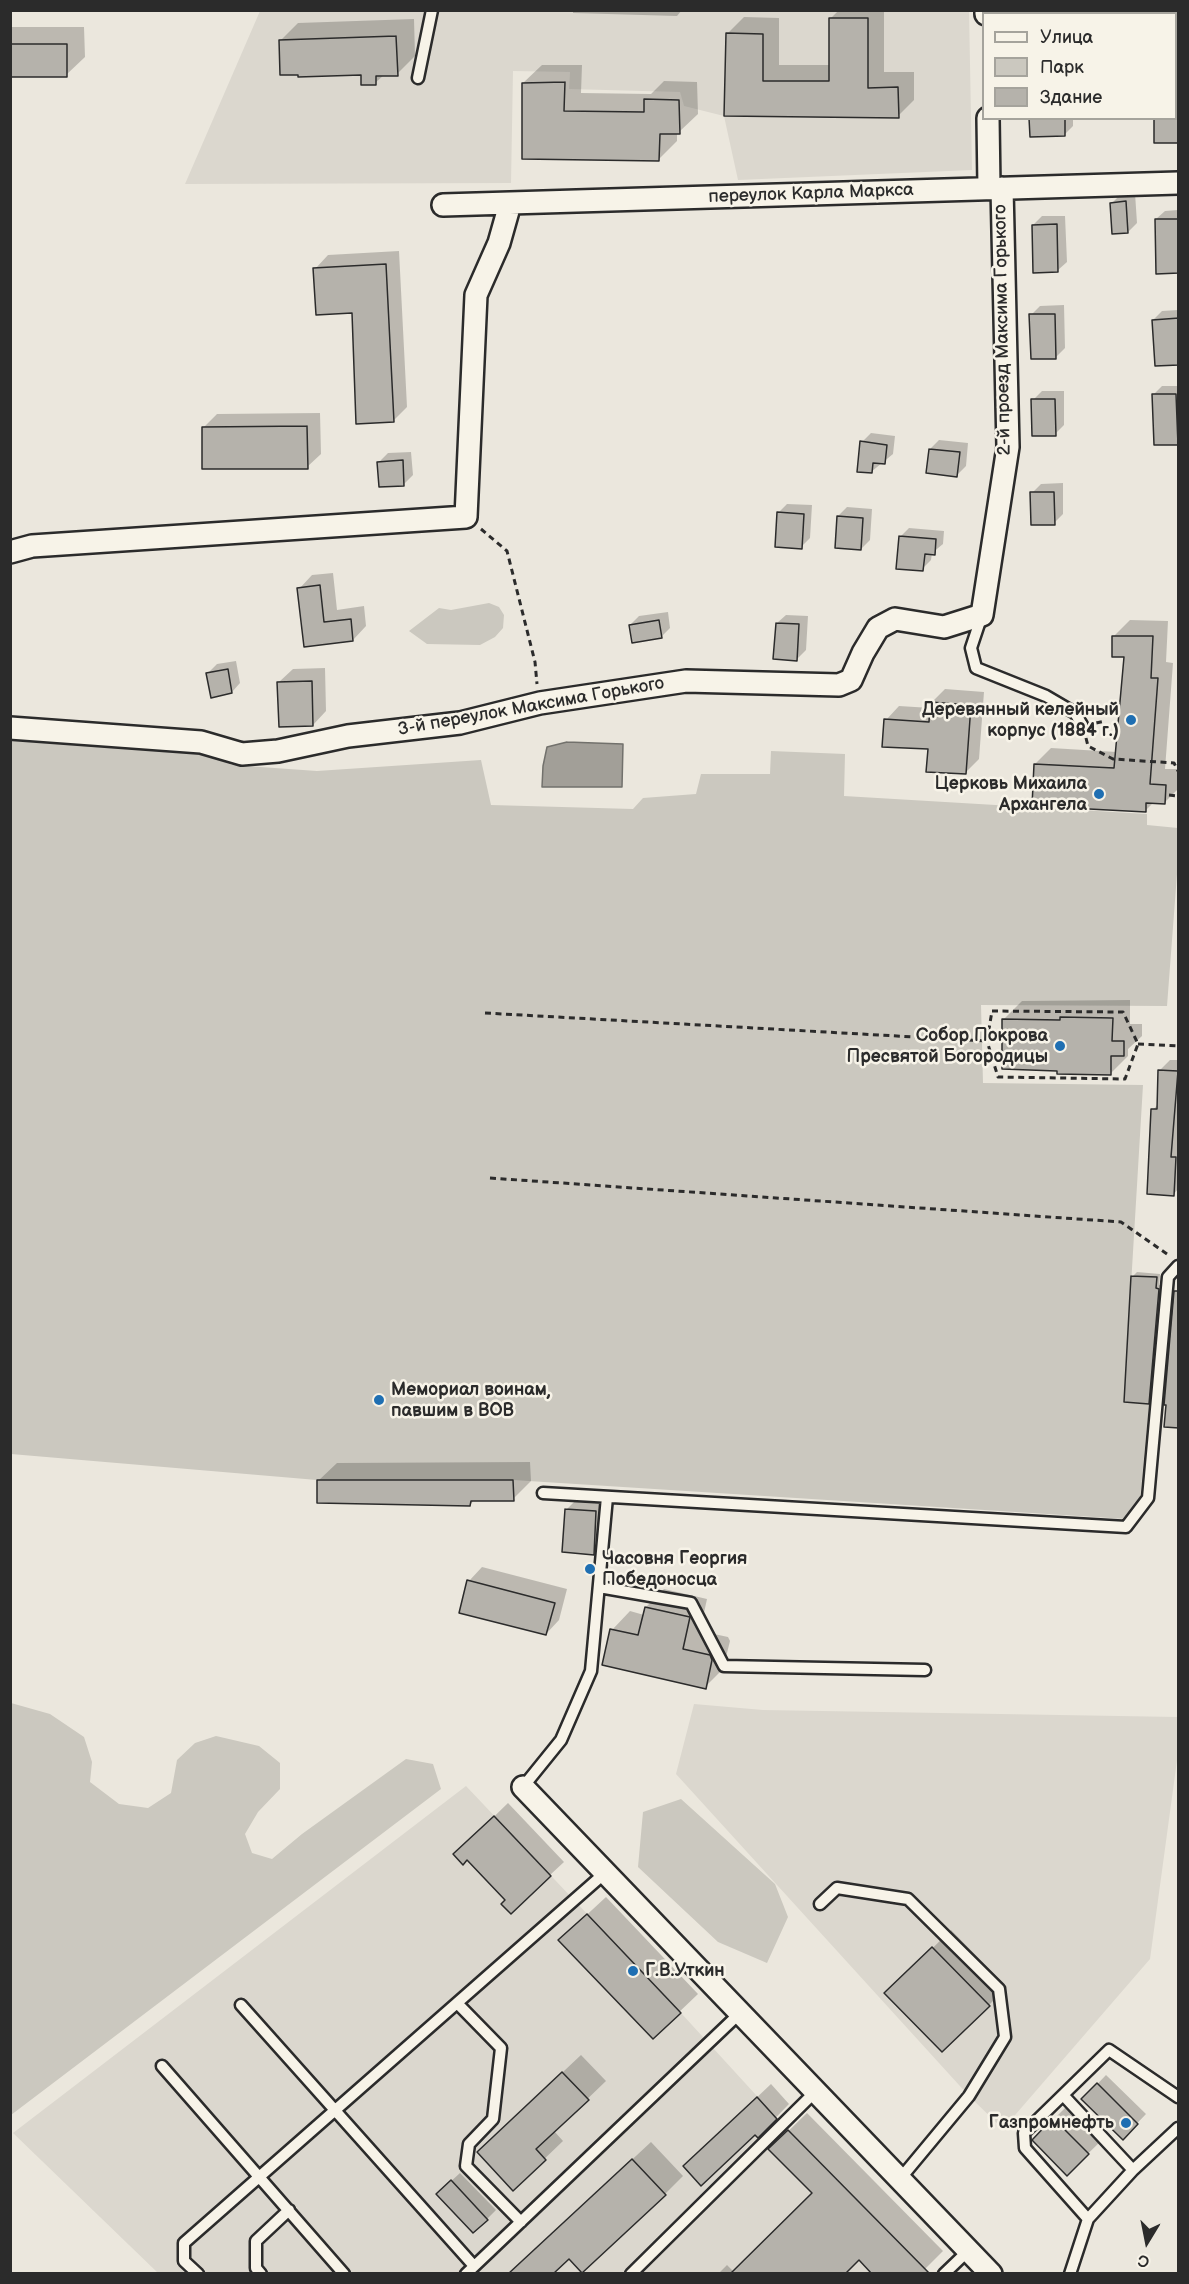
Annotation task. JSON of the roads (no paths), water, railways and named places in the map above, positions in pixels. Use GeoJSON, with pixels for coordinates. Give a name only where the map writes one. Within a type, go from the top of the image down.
{"type":"FeatureCollection","features":[{"type":"Feature","properties":{"kind":"street","name":"2-й проезд Максима Горького"},"geometry":{"type":"LineString","coordinates":[[982,615],[1008,447],[996,188],[988,120]]}},
{"type":"Feature","properties":{"kind":"street","name":"переулок Карла Маркса"},"geometry":{"type":"LineString","coordinates":[[442,205],[1179,183]]}},
{"type":"Feature","properties":{"kind":"street"},"geometry":{"type":"LineString","coordinates":[[10,552],[32,546],[466,517],[476,295],[499,243],[510,204]]}},
{"type":"Feature","properties":{"kind":"street","name":"3-й переулок Максима Горького"},"geometry":{"type":"LineString","coordinates":[[10,728],[201,742],[242,754],[278,751],[348,736],[460,723],[540,703],[686,681],[839,685],[851,680],[878,628],[896,619],[944,627],[982,615]]}},
{"type":"Feature","properties":{"kind":"street"},"geometry":{"type":"LineString","coordinates":[[523,1787],[991,2274]]}},
{"type":"Feature","properties":{"kind":"lane"},"geometry":{"type":"LineString","coordinates":[[418,78],[432,10]]}},
{"type":"Feature","properties":{"kind":"lane"},"geometry":{"type":"LineString","coordinates":[[982,615],[970,648],[976,668],[1046,696],[1076,713],[1082,725]]}},
{"type":"Feature","properties":{"kind":"lane"},"geometry":{"type":"LineString","coordinates":[[543,1493],[1126,1527],[1148,1498],[1168,1277],[1179,1264]]}},
{"type":"Feature","properties":{"kind":"lane"},"geometry":{"type":"LineString","coordinates":[[523,1787],[561,1740],[591,1671],[607,1497]]}},
{"type":"Feature","properties":{"kind":"lane"},"geometry":{"type":"LineString","coordinates":[[598,1587],[691,1603],[724,1666],[925,1670]]}},
{"type":"Feature","properties":{"kind":"lane"},"geometry":{"type":"LineString","coordinates":[[198,2274],[184,2261],[184,2243],[606,1872]]}},
{"type":"Feature","properties":{"kind":"lane"},"geometry":{"type":"LineString","coordinates":[[820,1904],[837,1888],[908,1899],[999,1989],[1005,2037],[969,2096],[900,2179]]}},
{"type":"Feature","properties":{"kind":"lane"},"geometry":{"type":"LineString","coordinates":[[457,2003],[501,2048],[493,2119],[469,2144],[466,2166],[521,2222]]}},
{"type":"Feature","properties":{"kind":"lane"},"geometry":{"type":"LineString","coordinates":[[241,2005],[335,2111],[470,2270],[741,2013]]}},
{"type":"Feature","properties":{"kind":"lane"},"geometry":{"type":"LineString","coordinates":[[1088,2219],[1025,2148],[1023,2133],[1109,2050],[1179,2097]]}},
{"type":"Feature","properties":{"kind":"lane"},"geometry":{"type":"LineString","coordinates":[[162,2066],[344,2274]]}},
{"type":"Feature","properties":{"kind":"lane"},"geometry":{"type":"LineString","coordinates":[[631,2274],[816,2091]]}},
{"type":"Feature","properties":{"kind":"lane"},"geometry":{"type":"LineString","coordinates":[[1063,2095],[1132,2170]]}},
{"type":"Feature","properties":{"kind":"lane"},"geometry":{"type":"LineString","coordinates":[[1070,2274],[1088,2219],[1132,2170],[1179,2128]]}},
{"type":"Feature","properties":{"kind":"lane"},"geometry":{"type":"LineString","coordinates":[[261,2274],[256,2268],[256,2241],[289,2210]]}},
{"type":"Feature","properties":{"kind":"lane"},"geometry":{"type":"LineString","coordinates":[[944,2274],[969,2250]]}},
{"type":"Feature","properties":{"kind":"place","name":"Деревянный келейный корпус (1884 г.)"},"geometry":{"type":"Point","coordinates":[1131,720]}},
{"type":"Feature","properties":{"kind":"place","name":"Церковь Михаила Архангела"},"geometry":{"type":"Point","coordinates":[1099,794]}},
{"type":"Feature","properties":{"kind":"place","name":"Собор Покрова Пресвятой Богородицы"},"geometry":{"type":"Point","coordinates":[1060,1046]}},
{"type":"Feature","properties":{"kind":"place","name":"Мемориал воинам, павшим в ВОВ"},"geometry":{"type":"Point","coordinates":[379,1400]}},
{"type":"Feature","properties":{"kind":"place","name":"Часовня Георгия Победоносца"},"geometry":{"type":"Point","coordinates":[590,1569]}},
{"type":"Feature","properties":{"kind":"place","name":"Г.В.Уткин"},"geometry":{"type":"Point","coordinates":[633,1971]}},
{"type":"Feature","properties":{"kind":"place","name":"Газпромнефть"},"geometry":{"type":"Point","coordinates":[1126,2123]}}]}
